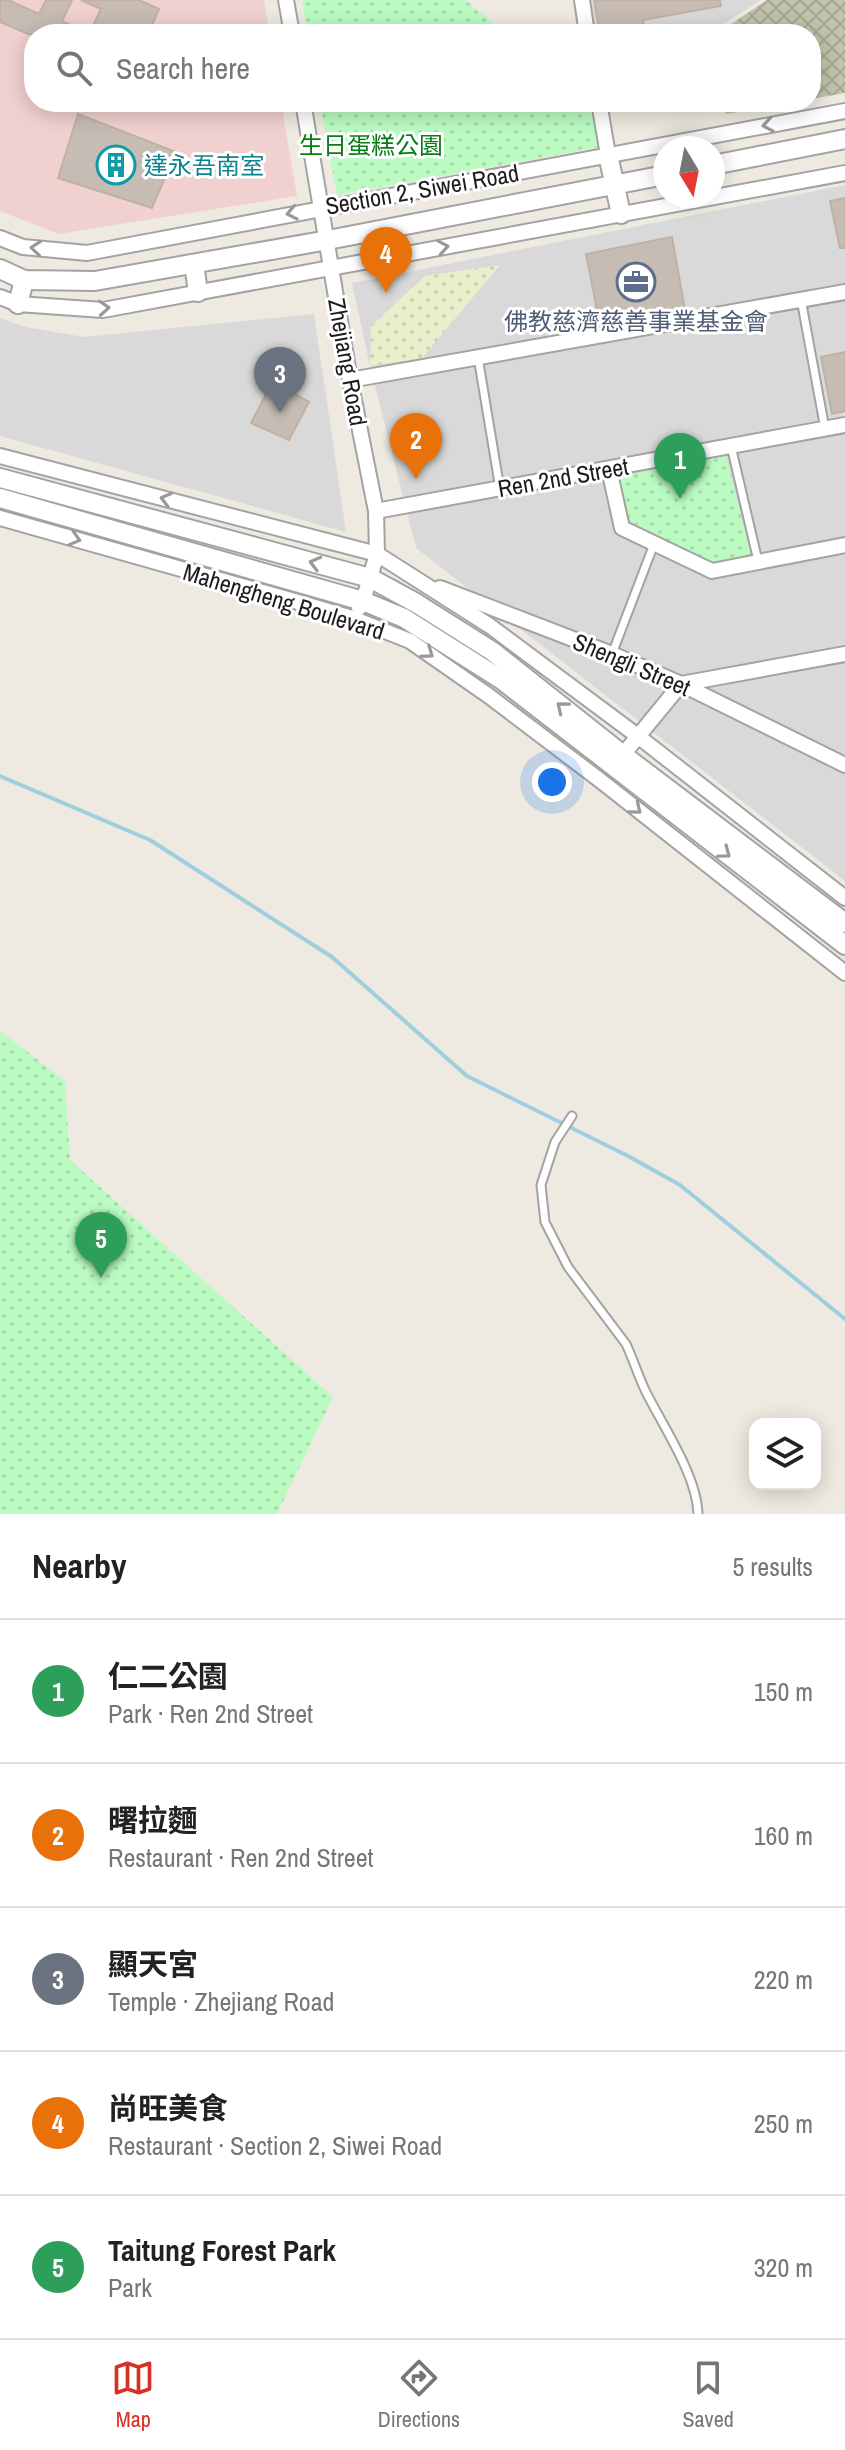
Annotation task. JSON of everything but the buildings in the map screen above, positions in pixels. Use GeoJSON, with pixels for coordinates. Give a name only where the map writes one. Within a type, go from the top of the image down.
{"type":"FeatureCollection","features":[{"type":"Feature","properties":{"kind":"street"},"geometry":{"type":"LineString","coordinates":[[286,0],[290,24]]}},
{"type":"Feature","properties":{"kind":"street"},"geometry":{"type":"LineString","coordinates":[[582,0],[586,24]]}},
{"type":"Feature","properties":{"kind":"street","name":"Section 2, Siwei Road"},"geometry":{"type":"LineString","coordinates":[[0,238],[23,247],[87,253],[845,111]]}},
{"type":"Feature","properties":{"kind":"street","name":"Zhejiang Road"},"geometry":{"type":"LineString","coordinates":[[305,112],[350,380],[376,511],[377,554],[363,601],[352,618]]}},
{"type":"Feature","properties":{"kind":"street"},"geometry":{"type":"LineString","coordinates":[[601,112],[621,214]]}},
{"type":"Feature","properties":{"kind":"street"},"geometry":{"type":"LineString","coordinates":[[725,163],[845,139]]}},
{"type":"Feature","properties":{"kind":"street"},"geometry":{"type":"LineString","coordinates":[[9,301],[103,310],[845,173]]}},
{"type":"Feature","properties":{"kind":"street","name":"Section 2, Siwei Road"},"geometry":{"type":"LineString","coordinates":[[0,269],[24,280],[95,281],[653,177]]}},
{"type":"Feature","properties":{"kind":"street"},"geometry":{"type":"LineString","coordinates":[[194,264],[198,292]]}},
{"type":"Feature","properties":{"kind":"street"},"geometry":{"type":"LineString","coordinates":[[9,301],[24,280]]}},
{"type":"Feature","properties":{"kind":"street"},"geometry":{"type":"LineString","coordinates":[[350,380],[845,292]]}},
{"type":"Feature","properties":{"kind":"street","name":"Ren 2nd Street"},"geometry":{"type":"LineString","coordinates":[[376,511],[845,425]]}},
{"type":"Feature","properties":{"kind":"street"},"geometry":{"type":"LineString","coordinates":[[0,456],[377,554],[490,626],[639,737],[845,898]]}},
{"type":"Feature","properties":{"kind":"street"},"geometry":{"type":"LineString","coordinates":[[609,469],[622,528],[712,571],[845,545]]}},
{"type":"Feature","properties":{"kind":"street","name":"Mahengheng Boulevard"},"geometry":{"type":"LineString","coordinates":[[0,478],[370,578],[416,603],[492,651],[612,768],[845,973]]}},
{"type":"Feature","properties":{"kind":"street","name":"Mahengheng Boulevard"},"geometry":{"type":"LineString","coordinates":[[0,498],[363,601],[404,618],[502,680],[845,945]]}},
{"type":"Feature","properties":{"kind":"street"},"geometry":{"type":"LineString","coordinates":[[198,531],[203,509]]}},
{"type":"Feature","properties":{"kind":"street","name":"Mahengheng Boulevard"},"geometry":{"type":"LineString","coordinates":[[0,518],[352,618],[410,641],[489,696],[612,768],[845,923]]}},
{"type":"Feature","properties":{"kind":"street"},"geometry":{"type":"LineString","coordinates":[[191,571],[195,552]]}},
{"type":"Feature","properties":{"kind":"street","name":"Shengli Street"},"geometry":{"type":"LineString","coordinates":[[413,579],[612,654],[681,684],[845,765]]}},
{"type":"Feature","properties":{"kind":"street"},"geometry":{"type":"LineString","coordinates":[[612,768],[681,684],[845,654]]}},
{"type":"Feature","properties":{"kind":"lane"},"geometry":{"type":"LineString","coordinates":[[801,299],[825,429]]}},
{"type":"Feature","properties":{"kind":"lane"},"geometry":{"type":"LineString","coordinates":[[478,357],[500,489]]}},
{"type":"Feature","properties":{"kind":"lane"},"geometry":{"type":"LineString","coordinates":[[731,446],[758,563]]}},
{"type":"Feature","properties":{"kind":"lane"},"geometry":{"type":"LineString","coordinates":[[612,654],[654,543]]}},
{"type":"Feature","properties":{"kind":"lane"},"geometry":{"type":"LineString","coordinates":[[572,1117],[555,1142],[541,1185],[545,1222],[568,1267],[626,1344],[698,1497],[698,1514]]}},
{"type":"Feature","properties":{"kind":"shaded area"},"geometry":{"type":"Polygon","coordinates":[[[0,0],[264,0],[268,24],[24,24],[24,112],[283,112],[297,196],[58,234],[0,211],[0,0]]]}},
{"type":"Feature","properties":{"kind":"shaded area"},"geometry":{"type":"Polygon","coordinates":[[[590,0],[761,0],[724,24],[594,24],[590,0]]]}},
{"type":"Feature","properties":{"kind":"shaded area"},"geometry":{"type":"Polygon","coordinates":[[[767,0],[845,0],[845,93],[821,97],[821,24],[731,24],[767,0]]]}},
{"type":"Feature","properties":{"kind":"shaded area"},"geometry":{"type":"Polygon","coordinates":[[[845,185],[845,881],[416,548],[352,283],[845,185]]]}},
{"type":"Feature","properties":{"kind":"shaded area"},"geometry":{"type":"Polygon","coordinates":[[[500,265],[422,358],[370,366],[371,326],[425,276],[500,265]]]}},
{"type":"Feature","properties":{"kind":"shaded area"},"geometry":{"type":"Polygon","coordinates":[[[314,314],[346,532],[0,436],[0,318],[25,327],[84,337],[314,314]]]}},
{"type":"Feature","properties":{"kind":"green space"},"geometry":{"type":"Polygon","coordinates":[[[302,0],[465,0],[495,24],[306,24],[302,0]]]}},
{"type":"Feature","properties":{"kind":"green space","name":"生日蛋糕公園"},"geometry":{"type":"Polygon","coordinates":[[[322,112],[589,112],[611,145],[337,195],[322,112]]]}},
{"type":"Feature","properties":{"kind":"green space"},"geometry":{"type":"Polygon","coordinates":[[[726,455],[751,557],[713,563],[628,520],[619,477],[726,455]]]}},
{"type":"Feature","properties":{"kind":"green space"},"geometry":{"type":"Polygon","coordinates":[[[0,1031],[65,1081],[70,1160],[333,1397],[277,1514],[0,1514],[0,1031]]]}},
{"type":"Feature","properties":{"kind":"waterway"},"geometry":{"type":"LineString","coordinates":[[0,776],[150,840],[332,957],[467,1076],[680,1185],[845,1319]]}},
{"type":"Feature","properties":{"kind":"place","name":"達永吾南室"},"geometry":{"type":"Point","coordinates":[116,165]}},
{"type":"Feature","properties":{"kind":"place","name":"佛教慈濟慈善事業基金會"},"geometry":{"type":"Point","coordinates":[636,282]}},
{"type":"Feature","properties":{"kind":"place","name":"尚旺美食"},"geometry":{"type":"Point","coordinates":[386,293]}},
{"type":"Feature","properties":{"kind":"place","name":"顯天宮"},"geometry":{"type":"Point","coordinates":[280,413]}},
{"type":"Feature","properties":{"kind":"place","name":"曙拉麵"},"geometry":{"type":"Point","coordinates":[416,479]}},
{"type":"Feature","properties":{"kind":"place","name":"仁二公園"},"geometry":{"type":"Point","coordinates":[680,499]}},
{"type":"Feature","properties":{"kind":"place","name":"Taitung Forest Park"},"geometry":{"type":"Point","coordinates":[101,1278]}}]}
